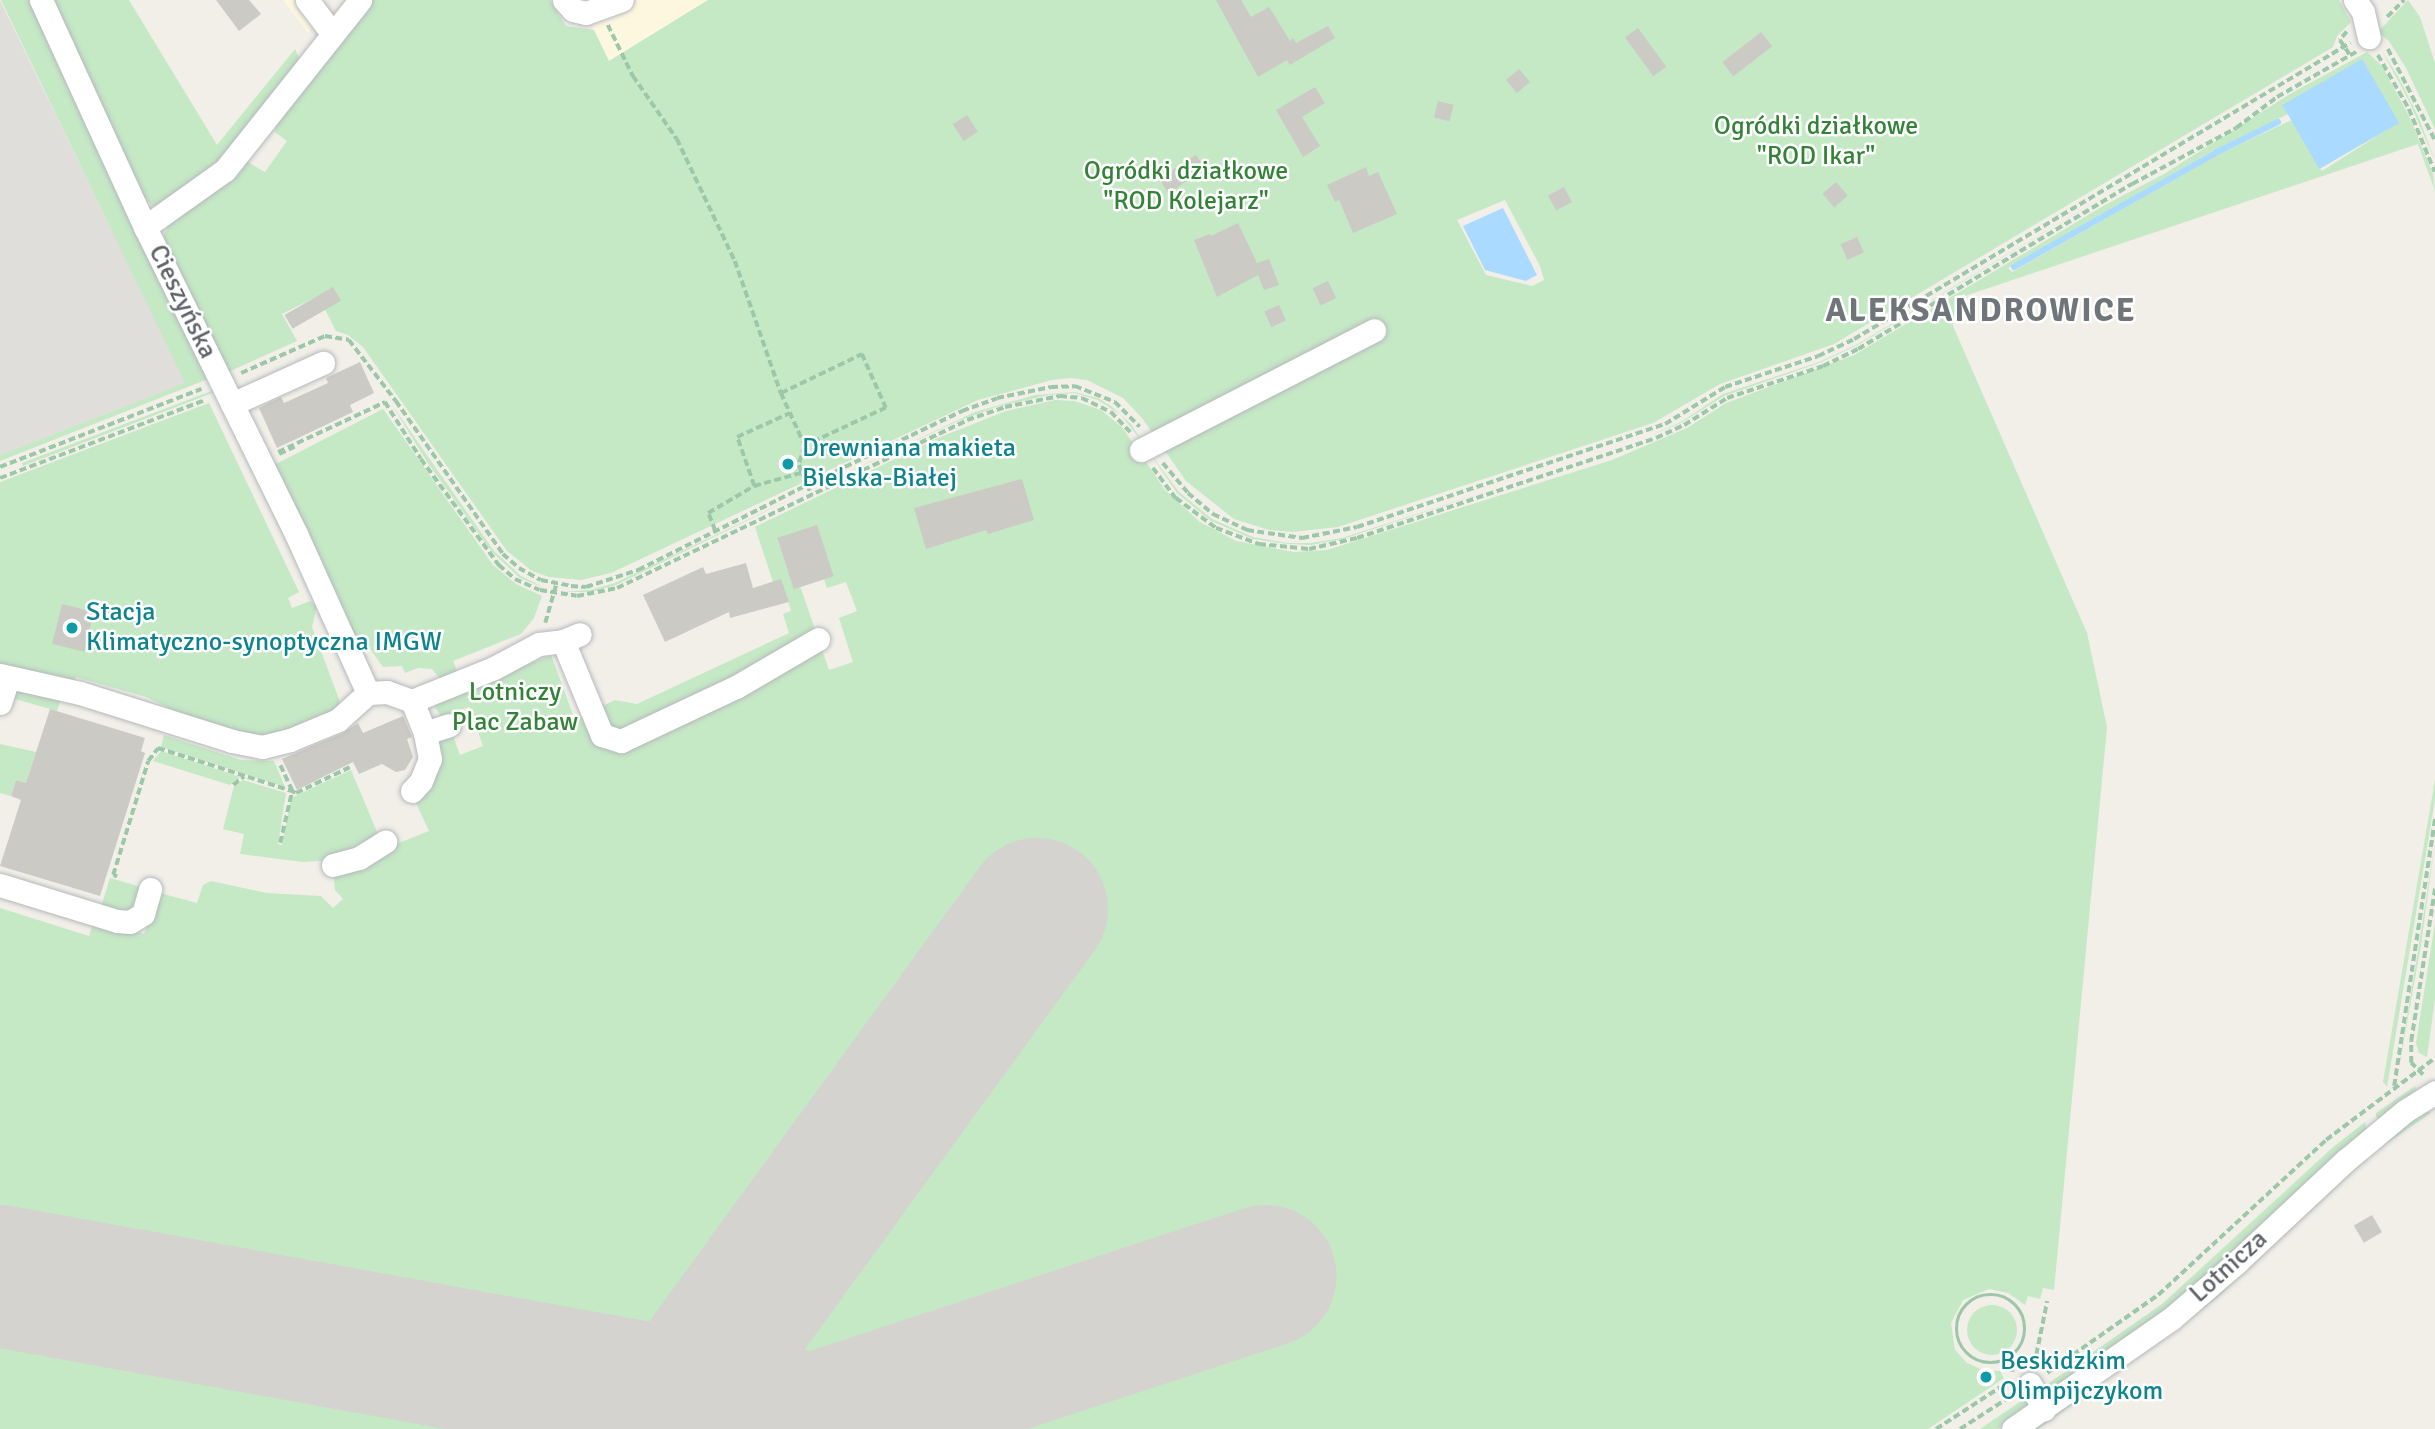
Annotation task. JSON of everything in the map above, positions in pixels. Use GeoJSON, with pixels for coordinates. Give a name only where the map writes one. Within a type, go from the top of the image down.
{"type":"FeatureCollection","features":[{"type":"Feature","properties":{"kind":"street"},"geometry":{"type":"LineString","coordinates":[[41,0],[145,227]]}},
{"type":"Feature","properties":{"kind":"street"},"geometry":{"type":"LineString","coordinates":[[307,0],[332,33]]}},
{"type":"Feature","properties":{"kind":"street","name":"Cieszyńska"},"geometry":{"type":"LineString","coordinates":[[360,0],[316,52],[225,170],[145,227],[227,392],[270,461],[368,693]]}},
{"type":"Feature","properties":{"kind":"street"},"geometry":{"type":"LineString","coordinates":[[564,0],[573,10],[586,13],[622,0]]}},
{"type":"Feature","properties":{"kind":"street"},"geometry":{"type":"LineString","coordinates":[[2356,0],[2363,12],[2368,45]]}},
{"type":"Feature","properties":{"kind":"street"},"geometry":{"type":"LineString","coordinates":[[1146,447],[1374,330]]}},
{"type":"Feature","properties":{"kind":"street"},"geometry":{"type":"LineString","coordinates":[[227,392],[323,363]]}},
{"type":"Feature","properties":{"kind":"street"},"geometry":{"type":"LineString","coordinates":[[0,703],[4,677],[80,693],[249,746],[276,745],[338,720],[368,693],[387,692],[412,701],[494,668],[539,644],[572,637],[602,735],[621,741],[736,687],[818,639]]}},
{"type":"Feature","properties":{"kind":"street"},"geometry":{"type":"LineString","coordinates":[[412,701],[425,733],[430,759],[421,781],[412,791]]}},
{"type":"Feature","properties":{"kind":"street"},"geometry":{"type":"LineString","coordinates":[[425,733],[449,725]]}},
{"type":"Feature","properties":{"kind":"street"},"geometry":{"type":"LineString","coordinates":[[333,865],[359,858],[385,842]]}},
{"type":"Feature","properties":{"kind":"street"},"geometry":{"type":"LineString","coordinates":[[0,885],[117,921],[130,922],[143,914],[150,889]]}},
{"type":"Feature","properties":{"kind":"street","name":"Lotnicza"},"geometry":{"type":"LineString","coordinates":[[2013,1429],[2172,1318],[2237,1262],[2345,1161],[2405,1111],[2435,1092]]}},
{"type":"Feature","properties":{"kind":"street"},"geometry":{"type":"LineString","coordinates":[[2030,1384],[2043,1409]]}},
{"type":"Feature","properties":{"kind":"path"},"geometry":{"type":"LineString","coordinates":[[600,10],[633,76],[677,139],[735,261],[781,393],[805,446]]}},
{"type":"Feature","properties":{"kind":"path"},"geometry":{"type":"LineString","coordinates":[[270,461],[298,443],[385,402],[432,474],[499,565],[515,579],[554,594],[591,594],[617,587],[967,420],[1047,398],[1071,396],[1102,406],[1146,447],[1177,482],[1213,514],[1247,530],[1302,538],[1357,527],[1665,424],[1725,387],[1818,356],[1854,339],[2332,53],[2382,42],[2389,50],[2435,140]]}},
{"type":"Feature","properties":{"kind":"path"},"geometry":{"type":"LineString","coordinates":[[2368,45],[2382,61],[2409,108],[2435,172]]}},
{"type":"Feature","properties":{"kind":"path"},"geometry":{"type":"LineString","coordinates":[[0,478],[227,392],[325,336],[349,341],[396,401],[503,554],[528,574],[556,585],[586,587],[611,580],[971,408],[1051,387],[1075,386],[1103,395],[1125,410],[1176,498],[1200,517],[1229,533],[1259,544],[1293,548],[1323,547],[1656,438],[1684,425],[1727,398],[1841,358],[2133,184],[2236,128],[2277,97],[2368,45]]}},
{"type":"Feature","properties":{"kind":"path"},"geometry":{"type":"LineString","coordinates":[[781,393],[862,354],[887,408],[805,446],[799,460],[812,495]]}},
{"type":"Feature","properties":{"kind":"path"},"geometry":{"type":"LineString","coordinates":[[0,467],[227,392]]}},
{"type":"Feature","properties":{"kind":"path"},"geometry":{"type":"LineString","coordinates":[[754,486],[736,440],[790,413]]}},
{"type":"Feature","properties":{"kind":"path"},"geometry":{"type":"LineString","coordinates":[[715,531],[708,513],[754,486],[802,473]]}},
{"type":"Feature","properties":{"kind":"path"},"geometry":{"type":"LineString","coordinates":[[539,644],[556,585]]}},
{"type":"Feature","properties":{"kind":"path"},"geometry":{"type":"LineString","coordinates":[[117,877],[113,875],[148,761],[158,748],[167,720]]}},
{"type":"Feature","properties":{"kind":"path"},"geometry":{"type":"LineString","coordinates":[[280,843],[292,791],[296,793],[352,766]]}},
{"type":"Feature","properties":{"kind":"path"},"geometry":{"type":"LineString","coordinates":[[233,785],[244,776]]}},
{"type":"Feature","properties":{"kind":"path"},"geometry":{"type":"LineString","coordinates":[[2396,1094],[2394,1087],[2435,819]]}},
{"type":"Feature","properties":{"kind":"path"},"geometry":{"type":"LineString","coordinates":[[2417,1071],[2411,1063],[2411,1041],[2435,888]]}},
{"type":"Feature","properties":{"kind":"path"},"geometry":{"type":"LineString","coordinates":[[1960,1429],[2030,1384],[2158,1294],[2326,1140],[2435,1058]]}},
{"type":"Feature","properties":{"kind":"path"},"geometry":{"type":"LineString","coordinates":[[1936,1429],[2014,1378],[2011,1356],[2024,1339],[2025,1328],[2017,1307],[1998,1296],[1977,1298],[1967,1305],[1958,1324],[1962,1346],[1969,1355],[1990,1363],[2011,1356]]}},
{"type":"Feature","properties":{"kind":"path"},"geometry":{"type":"LineString","coordinates":[[2030,1384],[2046,1301]]}},
{"type":"Feature","properties":{"kind":"shaded area"},"geometry":{"type":"Polygon","coordinates":[[[0,0],[186,383],[0,455],[0,0]]]}},
{"type":"Feature","properties":{"kind":"shaded area"},"geometry":{"type":"Polygon","coordinates":[[[283,0],[326,0],[308,33],[283,0]]]}},
{"type":"Feature","properties":{"kind":"shaded area"},"geometry":{"type":"Polygon","coordinates":[[[579,0],[708,0],[609,61],[579,0]]]}},
{"type":"Feature","properties":{"kind":"green space"},"geometry":{"type":"Polygon","coordinates":[[[1,0],[32,0],[208,379],[0,461],[0,455],[185,383],[1,0]]]}},
{"type":"Feature","properties":{"kind":"green space"},"geometry":{"type":"Polygon","coordinates":[[[52,0],[129,0],[217,145],[295,49],[300,60],[230,152],[159,207],[153,206],[144,197],[52,0]]]}},
{"type":"Feature","properties":{"kind":"green space"},"geometry":{"type":"Polygon","coordinates":[[[371,0],[550,0],[566,26],[594,30],[609,61],[708,0],[2339,0],[2351,22],[2337,36],[2333,47],[1834,344],[1720,384],[1653,423],[1338,527],[1292,532],[1269,530],[1234,519],[1186,481],[1142,418],[1123,398],[1087,380],[1070,378],[1052,380],[978,400],[611,573],[581,580],[549,577],[532,571],[507,551],[363,347],[348,335],[336,331],[318,296],[282,314],[297,341],[228,372],[165,244],[164,234],[168,226],[246,161],[265,172],[287,141],[275,132],[277,121],[371,0]],[[1505,200],[1457,220],[1486,275],[1532,286],[1544,280],[1540,266],[1505,200]]]}},
{"type":"Feature","properties":{"kind":"green space"},"geometry":{"type":"Polygon","coordinates":[[[2408,0],[2420,17],[2435,63],[2435,129],[2406,68],[2389,41],[2378,32],[2408,0]]]}},
{"type":"Feature","properties":{"kind":"green space"},"geometry":{"type":"Polygon","coordinates":[[[2382,51],[2419,118],[2435,161],[2409,101],[2382,51]]]}},
{"type":"Feature","properties":{"kind":"green space","name":"Lotniczy Plac Zabaw"},"geometry":{"type":"Polygon","coordinates":[[[2367,52],[2382,66],[2409,116],[2433,174],[2435,191],[2418,144],[1956,299],[1953,326],[2087,633],[2107,727],[2054,1290],[2043,1288],[2040,1299],[2028,1296],[2025,1305],[2008,1293],[1989,1289],[1963,1300],[1951,1323],[1955,1350],[1967,1363],[1985,1371],[2000,1371],[2004,1378],[1928,1429],[0,1429],[0,908],[89,936],[94,920],[144,934],[160,893],[197,903],[203,885],[211,881],[267,893],[321,896],[333,908],[343,899],[335,890],[333,869],[429,831],[415,801],[435,742],[450,728],[460,755],[483,746],[469,707],[446,715],[445,722],[432,703],[551,655],[575,720],[615,700],[637,704],[789,633],[783,614],[791,611],[787,597],[780,580],[773,582],[755,527],[938,438],[1006,411],[1055,400],[1074,401],[1101,410],[1122,427],[1165,490],[1200,522],[1236,541],[1294,552],[1327,550],[1612,460],[1687,428],[1726,403],[1854,355],[2105,205],[2164,174],[2290,94],[2367,52]],[[2288,114],[2213,151],[2008,268],[2012,272],[2219,154],[2292,120],[2322,171],[2399,122],[2288,114]],[[777,539],[794,588],[800,586],[829,670],[853,662],[839,618],[857,611],[846,582],[827,588],[824,579],[777,539]]]}},
{"type":"Feature","properties":{"kind":"green space"},"geometry":{"type":"Polygon","coordinates":[[[2126,183],[1858,345],[1819,363],[1724,396],[1681,423],[1647,437],[1681,422],[1723,394],[1819,362],[1858,344],[2126,183]]]}},
{"type":"Feature","properties":{"kind":"green space"},"geometry":{"type":"Polygon","coordinates":[[[214,390],[215,392],[23,466],[22,463],[214,390]]]}},
{"type":"Feature","properties":{"kind":"green space"},"geometry":{"type":"Polygon","coordinates":[[[1074,392],[1098,398],[1121,415],[1098,400],[1074,393],[1049,395],[996,407],[956,422],[815,488],[975,412],[1035,395],[1074,392]]]}},
{"type":"Feature","properties":{"kind":"green space"},"geometry":{"type":"Polygon","coordinates":[[[209,403],[299,592],[288,598],[292,608],[310,601],[317,606],[312,627],[340,702],[334,711],[287,731],[258,738],[186,716],[146,697],[76,677],[72,686],[0,670],[0,482],[209,403]]]}},
{"type":"Feature","properties":{"kind":"green space"},"geometry":{"type":"Polygon","coordinates":[[[392,405],[494,551],[521,576],[547,589],[520,578],[492,552],[427,462],[392,405]]]}},
{"type":"Feature","properties":{"kind":"green space"},"geometry":{"type":"Polygon","coordinates":[[[383,409],[493,565],[516,584],[542,596],[534,618],[521,634],[453,661],[458,674],[441,680],[432,669],[418,668],[405,673],[402,666],[383,667],[371,650],[359,647],[272,466],[383,409]]]}},
{"type":"Feature","properties":{"kind":"green space"},"geometry":{"type":"Polygon","coordinates":[[[1121,415],[1131,424],[1143,443],[1121,415]]]}},
{"type":"Feature","properties":{"kind":"green space"},"geometry":{"type":"Polygon","coordinates":[[[1149,452],[1179,492],[1212,519],[1253,537],[1287,543],[1311,543],[1342,538],[1488,491],[1343,539],[1311,545],[1287,544],[1253,539],[1211,521],[1177,493],[1149,452]]]}},
{"type":"Feature","properties":{"kind":"green space"},"geometry":{"type":"Polygon","coordinates":[[[795,497],[616,585],[590,592],[563,592],[590,590],[615,583],[795,497]]]}},
{"type":"Feature","properties":{"kind":"green space"},"geometry":{"type":"Polygon","coordinates":[[[16,689],[62,696],[57,711],[8,697],[16,689]]]}},
{"type":"Feature","properties":{"kind":"green space"},"geometry":{"type":"Polygon","coordinates":[[[164,735],[241,760],[274,761],[285,787],[161,747],[164,735]]]}},
{"type":"Feature","properties":{"kind":"green space"},"geometry":{"type":"Polygon","coordinates":[[[0,744],[36,752],[26,783],[16,780],[11,796],[0,793],[0,744]]]}},
{"type":"Feature","properties":{"kind":"green space"},"geometry":{"type":"Polygon","coordinates":[[[161,751],[240,777],[230,785],[153,761],[161,751]]]}},
{"type":"Feature","properties":{"kind":"green space"},"geometry":{"type":"Polygon","coordinates":[[[351,770],[380,839],[332,860],[303,862],[240,854],[244,834],[223,829],[234,786],[243,780],[286,793],[278,844],[282,845],[291,798],[351,770]]]}},
{"type":"Feature","properties":{"kind":"green space"},"geometry":{"type":"Polygon","coordinates":[[[2435,780],[2435,799],[2387,1087],[2383,1082],[2435,780]]]}},
{"type":"Feature","properties":{"kind":"green space"},"geometry":{"type":"Polygon","coordinates":[[[2435,841],[2421,945],[2397,1079],[2419,944],[2435,841]]]}},
{"type":"Feature","properties":{"kind":"green space"},"geometry":{"type":"Polygon","coordinates":[[[110,878],[141,887],[135,907],[123,912],[100,910],[110,878]]]}},
{"type":"Feature","properties":{"kind":"green space"},"geometry":{"type":"Polygon","coordinates":[[[2435,923],[2435,999],[2427,1057],[2419,1053],[2416,1043],[2435,923]]]}},
{"type":"Feature","properties":{"kind":"green space"},"geometry":{"type":"Polygon","coordinates":[[[2415,1086],[2417,1092],[2379,1120],[2376,1117],[2376,1113],[2415,1086]]]}},
{"type":"Feature","properties":{"kind":"green space"},"geometry":{"type":"Polygon","coordinates":[[[2423,1110],[2431,1113],[2374,1152],[2217,1298],[2038,1429],[2026,1429],[2271,1239],[2423,1110]]]}},
{"type":"Feature","properties":{"kind":"green space"},"geometry":{"type":"Polygon","coordinates":[[[2365,1122],[2367,1131],[2166,1311],[2047,1395],[2043,1389],[2046,1385],[2162,1304],[2332,1148],[2365,1122]]]}},
{"type":"Feature","properties":{"kind":"green space"},"geometry":{"type":"Polygon","coordinates":[[[1992,1305],[2009,1313],[2017,1330],[2009,1347],[1992,1355],[1975,1347],[1967,1330],[1975,1313],[1992,1305]]]}},
{"type":"Feature","properties":{"kind":"green space"},"geometry":{"type":"Polygon","coordinates":[[[2021,1401],[2029,1403],[2028,1409],[1998,1429],[1980,1429],[2021,1401]]]}},
{"type":"Feature","properties":{"kind":"water"},"geometry":{"type":"Polygon","coordinates":[[[2362,59],[2399,123],[2319,169],[2282,105],[2362,59]]]}},
{"type":"Feature","properties":{"kind":"water"},"geometry":{"type":"Polygon","coordinates":[[[1503,208],[1537,275],[1526,281],[1485,270],[1463,226],[1503,208]]]}},
{"type":"Feature","properties":{"kind":"building"},"geometry":{"type":"Polygon","coordinates":[[[216,0],[249,0],[261,14],[239,31],[216,0]]]}},
{"type":"Feature","properties":{"kind":"building"},"geometry":{"type":"Polygon","coordinates":[[[1216,0],[1241,0],[1251,17],[1269,7],[1290,41],[1293,38],[1296,43],[1328,26],[1335,38],[1290,65],[1287,60],[1258,77],[1216,0]]]}},
{"type":"Feature","properties":{"kind":"building"},"geometry":{"type":"Polygon","coordinates":[[[1638,28],[1666,67],[1653,76],[1625,37],[1638,28]]]}},
{"type":"Feature","properties":{"kind":"building"},"geometry":{"type":"Polygon","coordinates":[[[1761,32],[1772,46],[1733,76],[1722,62],[1761,32]]]}},
{"type":"Feature","properties":{"kind":"building"},"geometry":{"type":"Polygon","coordinates":[[[1519,69],[1530,82],[1517,93],[1506,80],[1519,69]]]}},
{"type":"Feature","properties":{"kind":"building"},"geometry":{"type":"Polygon","coordinates":[[[1315,87],[1325,103],[1302,117],[1320,146],[1303,157],[1276,110],[1315,87]]]}},
{"type":"Feature","properties":{"kind":"building"},"geometry":{"type":"Polygon","coordinates":[[[1438,101],[1454,105],[1449,121],[1434,117],[1438,101]]]}},
{"type":"Feature","properties":{"kind":"building"},"geometry":{"type":"Polygon","coordinates":[[[967,115],[978,132],[964,141],[953,124],[967,115]]]}},
{"type":"Feature","properties":{"kind":"building"},"geometry":{"type":"Polygon","coordinates":[[[1196,155],[1205,169],[1168,193],[1159,179],[1196,155]]]}},
{"type":"Feature","properties":{"kind":"building"},"geometry":{"type":"Polygon","coordinates":[[[1366,167],[1369,176],[1378,172],[1397,214],[1353,233],[1339,200],[1335,202],[1327,185],[1366,167]]]}},
{"type":"Feature","properties":{"kind":"building"},"geometry":{"type":"Polygon","coordinates":[[[1836,182],[1848,196],[1834,207],[1822,194],[1836,182]]]}},
{"type":"Feature","properties":{"kind":"building"},"geometry":{"type":"Polygon","coordinates":[[[1564,187],[1572,202],[1556,210],[1548,195],[1564,187]]]}},
{"type":"Feature","properties":{"kind":"building"},"geometry":{"type":"Polygon","coordinates":[[[1238,223],[1257,263],[1269,259],[1279,285],[1264,290],[1258,275],[1217,297],[1194,240],[1210,234],[1211,236],[1238,223]]]}},
{"type":"Feature","properties":{"kind":"building"},"geometry":{"type":"Polygon","coordinates":[[[1857,237],[1864,253],[1847,260],[1841,244],[1857,237]]]}},
{"type":"Feature","properties":{"kind":"building"},"geometry":{"type":"Polygon","coordinates":[[[1328,281],[1336,298],[1321,305],[1313,288],[1328,281]]]}},
{"type":"Feature","properties":{"kind":"building"},"geometry":{"type":"Polygon","coordinates":[[[333,287],[341,301],[293,329],[285,315],[333,287]]]}},
{"type":"Feature","properties":{"kind":"building"},"geometry":{"type":"Polygon","coordinates":[[[1279,305],[1286,321],[1271,327],[1264,312],[1279,305]]]}},
{"type":"Feature","properties":{"kind":"building"},"geometry":{"type":"Polygon","coordinates":[[[360,362],[374,393],[350,405],[353,412],[277,448],[259,408],[281,397],[284,403],[328,383],[326,378],[360,362]]]}},
{"type":"Feature","properties":{"kind":"building"},"geometry":{"type":"Polygon","coordinates":[[[1022,479],[1034,520],[988,534],[986,530],[926,549],[914,508],[1022,479]]]}},
{"type":"Feature","properties":{"kind":"building"},"geometry":{"type":"Polygon","coordinates":[[[817,525],[834,576],[794,589],[777,538],[817,525]]]}},
{"type":"Feature","properties":{"kind":"building"},"geometry":{"type":"Polygon","coordinates":[[[746,563],[753,588],[781,579],[789,602],[730,618],[729,612],[665,642],[643,595],[703,567],[706,574],[746,563]]]}},
{"type":"Feature","properties":{"kind":"building","name":"Stacja Klimatyczno-synoptyczna IMGW"},"geometry":{"type":"Polygon","coordinates":[[[62,604],[94,612],[84,652],[52,644],[62,604]]]}},
{"type":"Feature","properties":{"kind":"building"},"geometry":{"type":"Polygon","coordinates":[[[50,709],[145,738],[141,751],[145,753],[100,896],[0,866],[21,800],[11,796],[16,780],[26,783],[50,709]]]}},
{"type":"Feature","properties":{"kind":"building"},"geometry":{"type":"Polygon","coordinates":[[[403,716],[412,737],[407,739],[413,757],[405,770],[396,772],[382,764],[359,774],[353,762],[297,790],[282,759],[343,733],[358,723],[363,733],[403,716]]]}},
{"type":"Feature","properties":{"kind":"building"},"geometry":{"type":"Polygon","coordinates":[[[2372,1215],[2382,1232],[2364,1243],[2354,1226],[2372,1215]]]}},
{"type":"Feature","properties":{"kind":"waterway"},"geometry":{"type":"LineString","coordinates":[[2014,267],[2217,152],[2278,122]]}},
{"type":"Feature","properties":{"kind":"runway"},"geometry":{"type":"LineString","coordinates":[[659,1429],[1037,909]]}},
{"type":"Feature","properties":{"kind":"runway"},"geometry":{"type":"LineString","coordinates":[[0,1276],[843,1429]]}},
{"type":"Feature","properties":{"kind":"runway"},"geometry":{"type":"LineString","coordinates":[[800,1429],[1266,1276]]}},
{"type":"Feature","properties":{"kind":"place","name":"Drewniana makieta Bielska-Białej"},"geometry":{"type":"Point","coordinates":[788,464]}},
{"type":"Feature","properties":{"kind":"place","name":"Stacja Klimatyczno-synoptyczna IMGW"},"geometry":{"type":"Point","coordinates":[72,628]}},
{"type":"Feature","properties":{"kind":"place","name":"Beskidzkim Olimpijczykom"},"geometry":{"type":"Point","coordinates":[1986,1377]}},
{"type":"Feature","properties":{"kind":"district","name":"ALEKSANDROWICE"},"geometry":{"type":"Point","coordinates":[1981,311]}},
{"type":"Feature","properties":{"kind":"park label","name":"Ogródki działkowe \"ROD Ikar\""},"geometry":{"type":"Point","coordinates":[1816,142]}},
{"type":"Feature","properties":{"kind":"park label","name":"Ogródki działkowe \"ROD Kolejarz\""},"geometry":{"type":"Point","coordinates":[1186,187]}}]}
